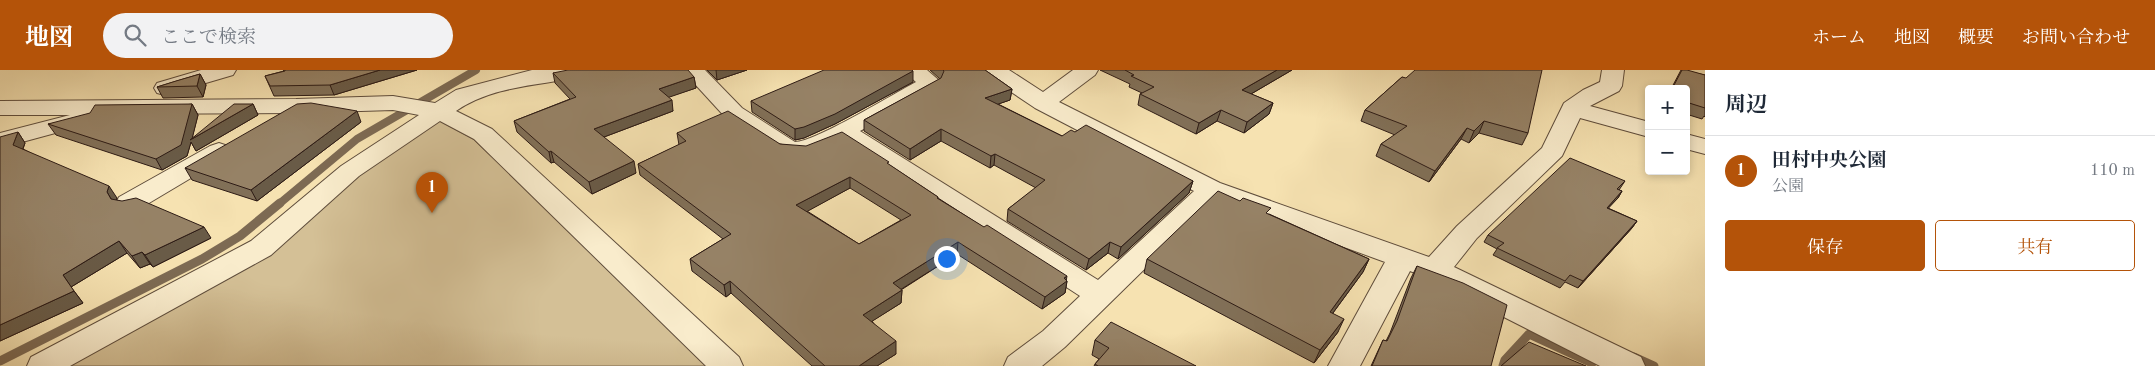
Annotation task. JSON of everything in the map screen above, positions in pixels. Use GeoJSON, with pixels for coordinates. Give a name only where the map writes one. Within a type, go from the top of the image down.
{"type":"FeatureCollection","features":[{"type":"Feature","properties":{"kind":"street"},"geometry":{"type":"LineString","coordinates":[[43,366],[261,248],[350,171],[438,111],[504,70]]}},
{"type":"Feature","properties":{"kind":"street"},"geometry":{"type":"LineString","coordinates":[[464,95],[523,78],[580,70]]}},
{"type":"Feature","properties":{"kind":"street"},"geometry":{"type":"LineString","coordinates":[[693,70],[734,113],[790,149],[806,148],[843,131],[931,83],[913,70]]}},
{"type":"Feature","properties":{"kind":"street"},"geometry":{"type":"LineString","coordinates":[[994,70],[1043,103],[1211,189],[1435,270],[1629,366]]}},
{"type":"Feature","properties":{"kind":"street"},"geometry":{"type":"LineString","coordinates":[[1043,103],[1087,70]]}},
{"type":"Feature","properties":{"kind":"street"},"geometry":{"type":"LineString","coordinates":[[1435,270],[1467,232],[1553,151],[1572,108],[1591,95],[1612,86],[1613,70]]}},
{"type":"Feature","properties":{"kind":"street"},"geometry":{"type":"LineString","coordinates":[[0,141],[124,107],[144,94],[218,71],[216,107]]}},
{"type":"Feature","properties":{"kind":"street"},"geometry":{"type":"LineString","coordinates":[[0,108],[296,106],[393,102],[438,111],[483,134],[727,366]]}},
{"type":"Feature","properties":{"kind":"street"},"geometry":{"type":"LineString","coordinates":[[129,203],[296,106]]}},
{"type":"Feature","properties":{"kind":"street"},"geometry":{"type":"LineString","coordinates":[[1572,108],[1645,129]]}},
{"type":"Feature","properties":{"kind":"street"},"geometry":{"type":"LineString","coordinates":[[843,131],[1100,294]]}},
{"type":"Feature","properties":{"kind":"street"},"geometry":{"type":"LineString","coordinates":[[1690,142],[1705,146]]}},
{"type":"Feature","properties":{"kind":"street"},"geometry":{"type":"LineString","coordinates":[[1020,366],[1054,339],[1211,189]]}},
{"type":"Feature","properties":{"kind":"street"},"geometry":{"type":"LineString","coordinates":[[1344,366],[1402,258]]}},
{"type":"Feature","properties":{"kind":"shaded area"},"geometry":{"type":"Polygon","coordinates":[[[436,119],[473,139],[712,366],[59,366],[357,174],[436,119]]]}},
{"type":"Feature","properties":{"kind":"building"},"geometry":{"type":"Polygon","coordinates":[[[285,70],[380,70],[330,85],[270,86],[265,76],[285,70]]]}},
{"type":"Feature","properties":{"kind":"building"},"geometry":{"type":"Polygon","coordinates":[[[568,70],[688,70],[694,77],[659,89],[672,100],[594,129],[634,161],[589,182],[551,151],[549,152],[514,121],[576,97],[553,73],[568,70]]]}},
{"type":"Feature","properties":{"kind":"building"},"geometry":{"type":"Polygon","coordinates":[[[824,70],[913,71],[835,114],[795,129],[751,101],[824,70]]]}},
{"type":"Feature","properties":{"kind":"building"},"geometry":{"type":"Polygon","coordinates":[[[943,70],[985,70],[1012,89],[985,98],[1062,136],[1071,130],[1075,132],[1086,125],[1193,181],[1121,247],[1110,242],[1089,259],[1008,209],[1045,180],[995,154],[991,156],[941,129],[910,149],[864,120],[941,78],[943,70]]]}},
{"type":"Feature","properties":{"kind":"building"},"geometry":{"type":"Polygon","coordinates":[[[1125,70],[1277,70],[1242,90],[1273,103],[1247,122],[1221,110],[1199,123],[1140,94],[1154,87],[1131,76],[1134,75],[1125,70]]]}},
{"type":"Feature","properties":{"kind":"building"},"geometry":{"type":"Polygon","coordinates":[[[1415,70],[1542,70],[1528,133],[1484,121],[1474,131],[1467,128],[1435,171],[1381,144],[1407,126],[1365,110],[1402,77],[1406,78],[1415,70]]]}},
{"type":"Feature","properties":{"kind":"building"},"geometry":{"type":"Polygon","coordinates":[[[1682,70],[1705,75],[1705,108],[1690,103],[1690,85],[1674,85],[1682,70]]]}},
{"type":"Feature","properties":{"kind":"building"},"geometry":{"type":"Polygon","coordinates":[[[200,74],[197,86],[157,87],[176,81],[200,74]]]}},
{"type":"Feature","properties":{"kind":"building"},"geometry":{"type":"Polygon","coordinates":[[[311,103],[357,111],[251,190],[185,168],[297,104],[311,103]]]}},
{"type":"Feature","properties":{"kind":"building"},"geometry":{"type":"Polygon","coordinates":[[[192,104],[181,145],[156,159],[48,124],[90,113],[95,105],[192,104]]]}},
{"type":"Feature","properties":{"kind":"building"},"geometry":{"type":"Polygon","coordinates":[[[234,104],[253,104],[190,140],[234,104]]]}},
{"type":"Feature","properties":{"kind":"building"},"geometry":{"type":"Polygon","coordinates":[[[728,111],[780,144],[806,146],[842,132],[889,162],[887,163],[937,198],[984,227],[987,225],[1067,276],[1064,278],[1067,281],[1045,297],[958,242],[893,283],[902,290],[863,315],[896,341],[859,366],[825,366],[730,281],[724,285],[690,259],[731,234],[638,164],[686,141],[677,133],[728,111]],[[850,177],[796,205],[859,244],[911,215],[850,177]]]}},
{"type":"Feature","properties":{"kind":"building"},"geometry":{"type":"Polygon","coordinates":[[[18,132],[13,145],[109,186],[107,192],[111,199],[122,201],[136,198],[204,227],[145,255],[142,252],[132,256],[119,241],[63,275],[74,291],[0,325],[0,137],[18,132]]]}},
{"type":"Feature","properties":{"kind":"building"},"geometry":{"type":"Polygon","coordinates":[[[1570,158],[1625,181],[1617,189],[1622,191],[1607,208],[1637,221],[1583,281],[1570,275],[1565,281],[1497,248],[1504,243],[1488,235],[1570,158]]]}},
{"type":"Feature","properties":{"kind":"building"},"geometry":{"type":"Polygon","coordinates":[[[1218,191],[1240,201],[1243,198],[1271,208],[1266,213],[1369,259],[1330,312],[1344,319],[1320,350],[1147,259],[1218,191]]]}},
{"type":"Feature","properties":{"kind":"building"},"geometry":{"type":"Polygon","coordinates":[[[1417,266],[1463,283],[1507,305],[1491,366],[1372,366],[1383,340],[1387,341],[1397,321],[1417,266]]]}},
{"type":"Feature","properties":{"kind":"building"},"geometry":{"type":"Polygon","coordinates":[[[1111,322],[1196,366],[1098,366],[1095,364],[1109,348],[1095,340],[1111,322]]]}},
{"type":"Feature","properties":{"kind":"building"},"geometry":{"type":"Polygon","coordinates":[[[1529,342],[1586,366],[1501,366],[1529,342]]]}},
{"type":"Feature","properties":{"kind":"waterway"},"geometry":{"type":"LineString","coordinates":[[279,204],[357,139],[476,70]]}},
{"type":"Feature","properties":{"kind":"waterway"},"geometry":{"type":"LineString","coordinates":[[0,361],[202,259],[240,236],[280,203]]}},
{"type":"Feature","properties":{"kind":"waterway"},"geometry":{"type":"LineString","coordinates":[[1503,366],[1505,360],[1529,334],[1592,363]]}},
{"type":"Feature","properties":{"kind":"waterway"},"geometry":{"type":"LineString","coordinates":[[1634,357],[1654,366]]}},
{"type":"Feature","properties":{"kind":"place","name":"田村中央公園"},"geometry":{"type":"Point","coordinates":[432,213]}}]}
